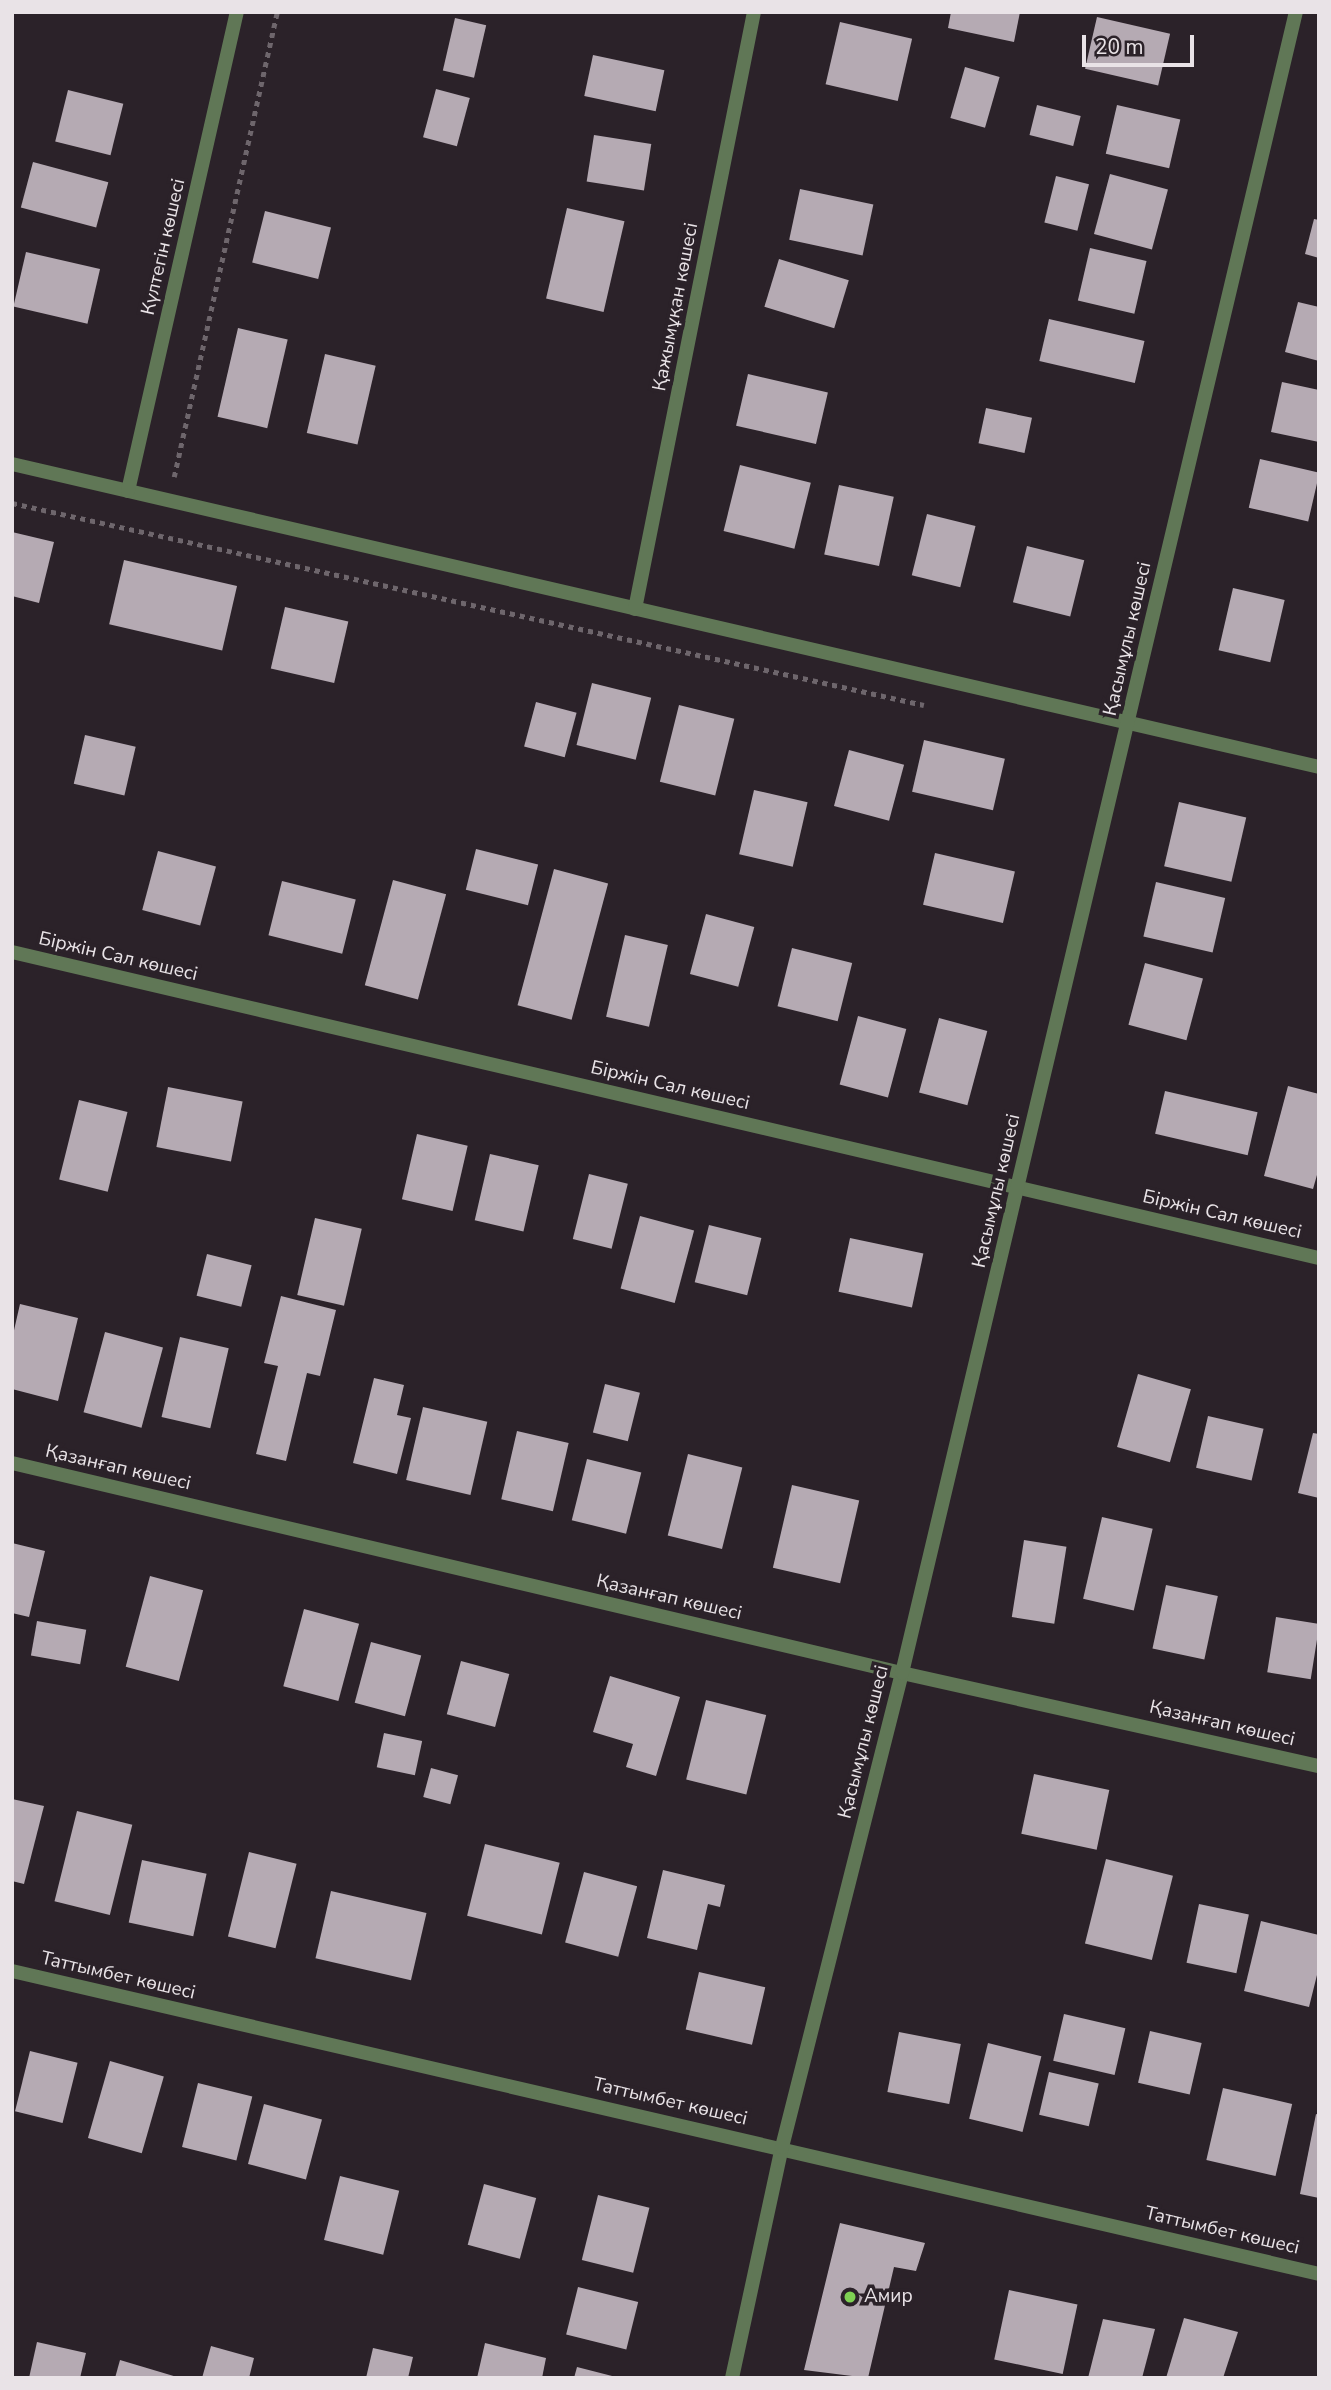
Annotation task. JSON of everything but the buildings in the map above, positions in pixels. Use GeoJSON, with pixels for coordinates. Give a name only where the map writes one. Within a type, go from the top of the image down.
{"type":"FeatureCollection","features":[{"type":"Feature","properties":{"kind":"street","name":"Күлтегін көшесі"},"geometry":{"type":"LineString","coordinates":[[128,491],[237,12]]}},
{"type":"Feature","properties":{"kind":"street","name":"Қажымұқан көшесі"},"geometry":{"type":"LineString","coordinates":[[635,609],[754,12]]}},
{"type":"Feature","properties":{"kind":"street","name":"Қасымұлы көшесі"},"geometry":{"type":"LineString","coordinates":[[732,2378],[782,2147],[902,1673],[1296,12]]}},
{"type":"Feature","properties":{"kind":"street"},"geometry":{"type":"LineString","coordinates":[[12,464],[1319,767]]}},
{"type":"Feature","properties":{"kind":"street","name":"Біржін Сал көшесі"},"geometry":{"type":"LineString","coordinates":[[12,952],[1319,1258]]}},
{"type":"Feature","properties":{"kind":"street","name":"Қазанғап көшесі"},"geometry":{"type":"LineString","coordinates":[[12,1463],[902,1673],[1319,1766]]}},
{"type":"Feature","properties":{"kind":"street","name":"Таттымбет көшесі"},"geometry":{"type":"LineString","coordinates":[[12,1971],[782,2147],[1319,2274]]}},
{"type":"Feature","properties":{"kind":"path"},"geometry":{"type":"LineString","coordinates":[[159,535],[277,12]]}},
{"type":"Feature","properties":{"kind":"path"},"geometry":{"type":"LineString","coordinates":[[12,503],[932,707]]}},
{"type":"Feature","properties":{"kind":"place","name":"Амир"},"geometry":{"type":"Point","coordinates":[850,2297]}}]}
